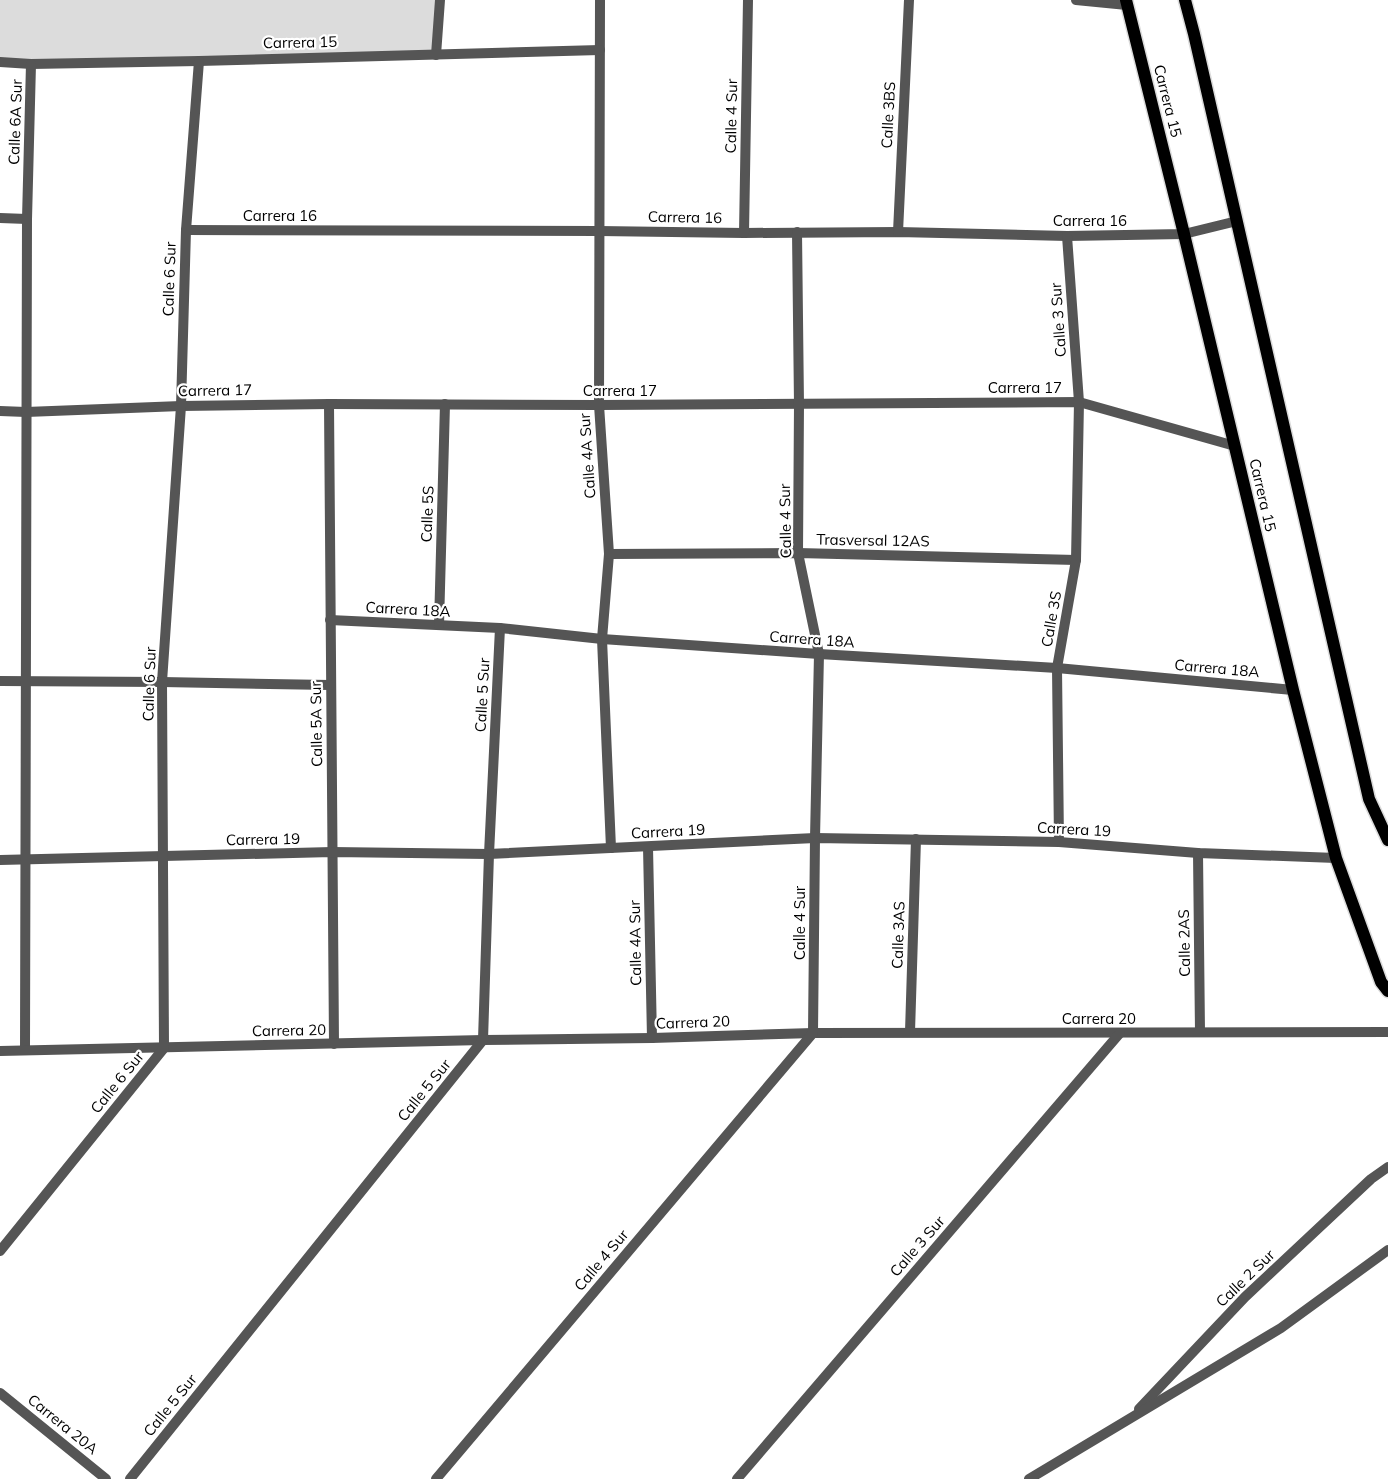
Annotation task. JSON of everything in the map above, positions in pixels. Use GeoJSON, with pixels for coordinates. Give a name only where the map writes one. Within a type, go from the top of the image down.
{"type":"FeatureCollection","features":[{"type":"Feature","properties":{"kind":"main road"},"geometry":{"type":"LineString","coordinates":[[1185,0],[1369,800],[1388,840]]}},
{"type":"Feature","properties":{"kind":"main road","name":"Carrera 15"},"geometry":{"type":"LineString","coordinates":[[1126,3],[1184,234],[1293,690],[1336,858],[1381,982],[1388,991]]}},
{"type":"Feature","properties":{"kind":"street"},"geometry":{"type":"LineString","coordinates":[[436,55],[440,0]]}},
{"type":"Feature","properties":{"kind":"street","name":"Calle 4A Sur"},"geometry":{"type":"LineString","coordinates":[[600,0],[599,405],[609,554],[602,639],[611,848]]}},
{"type":"Feature","properties":{"kind":"street","name":"Calle 4 Sur"},"geometry":{"type":"LineString","coordinates":[[744,233],[748,0]]}},
{"type":"Feature","properties":{"kind":"street","name":"Calle 3BS"},"geometry":{"type":"LineString","coordinates":[[898,232],[909,0]]}},
{"type":"Feature","properties":{"kind":"street"},"geometry":{"type":"LineString","coordinates":[[1076,0],[1126,3]]}},
{"type":"Feature","properties":{"kind":"street","name":"Carrera 15"},"geometry":{"type":"LineString","coordinates":[[0,62],[31,64],[199,61],[600,50]]}},
{"type":"Feature","properties":{"kind":"street","name":"Calle 6 Sur"},"geometry":{"type":"LineString","coordinates":[[0,1251],[164,1048],[162,682],[181,406],[186,230],[199,61]]}},
{"type":"Feature","properties":{"kind":"street","name":"Calle 6A Sur"},"geometry":{"type":"LineString","coordinates":[[25,1050],[27,219],[31,64]]}},
{"type":"Feature","properties":{"kind":"street"},"geometry":{"type":"LineString","coordinates":[[0,218],[27,219]]}},
{"type":"Feature","properties":{"kind":"street","name":"Carrera 16"},"geometry":{"type":"LineString","coordinates":[[186,230],[898,232],[1067,236],[1184,234],[1237,221]]}},
{"type":"Feature","properties":{"kind":"street","name":"Calle 4 Sur"},"geometry":{"type":"LineString","coordinates":[[436,1479],[813,1033],[814,838],[819,654],[798,553],[797,232]]}},
{"type":"Feature","properties":{"kind":"street","name":"Calle 3 Sur"},"geometry":{"type":"LineString","coordinates":[[1067,236],[1079,402]]}},
{"type":"Feature","properties":{"kind":"street","name":"Carrera 17"},"geometry":{"type":"LineString","coordinates":[[0,411],[26,412],[181,406],[329,404],[599,405],[1079,402],[1235,446]]}},
{"type":"Feature","properties":{"kind":"street","name":"Calle 3S"},"geometry":{"type":"LineString","coordinates":[[1059,842],[1057,668],[1076,560],[1079,402]]}},
{"type":"Feature","properties":{"kind":"street","name":"Calle 5A Sur"},"geometry":{"type":"LineString","coordinates":[[329,404],[334,1044]]}},
{"type":"Feature","properties":{"kind":"street","name":"Calle 5S"},"geometry":{"type":"LineString","coordinates":[[439,625],[445,404]]}},
{"type":"Feature","properties":{"kind":"street","name":"Trasversal 12AS"},"geometry":{"type":"LineString","coordinates":[[609,554],[798,553],[1076,560]]}},
{"type":"Feature","properties":{"kind":"street","name":"Carrera 18A"},"geometry":{"type":"LineString","coordinates":[[330,620],[500,628],[602,639],[1057,668],[1293,690]]}},
{"type":"Feature","properties":{"kind":"street","name":"Calle 5 Sur"},"geometry":{"type":"LineString","coordinates":[[130,1479],[483,1040],[489,854],[500,628]]}},
{"type":"Feature","properties":{"kind":"street"},"geometry":{"type":"LineString","coordinates":[[0,681],[330,685]]}},
{"type":"Feature","properties":{"kind":"street","name":"Carrera 19"},"geometry":{"type":"LineString","coordinates":[[0,860],[332,852],[489,854],[814,838],[1059,842],[1198,853],[1336,858]]}},
{"type":"Feature","properties":{"kind":"street","name":"Calle 3AS"},"geometry":{"type":"LineString","coordinates":[[910,1032],[916,839]]}},
{"type":"Feature","properties":{"kind":"street","name":"Calle 4A Sur"},"geometry":{"type":"LineString","coordinates":[[648,847],[652,1038]]}},
{"type":"Feature","properties":{"kind":"street","name":"Calle 2AS"},"geometry":{"type":"LineString","coordinates":[[1198,853],[1200,1032]]}},
{"type":"Feature","properties":{"kind":"street","name":"Carrera 20"},"geometry":{"type":"LineString","coordinates":[[0,1051],[813,1033],[1388,1032]]}},
{"type":"Feature","properties":{"kind":"street","name":"Calle 3 Sur"},"geometry":{"type":"LineString","coordinates":[[737,1479],[1120,1033]]}},
{"type":"Feature","properties":{"kind":"street","name":"Calle 2 Sur"},"geometry":{"type":"LineString","coordinates":[[1130,1418],[1245,1297],[1372,1179],[1388,1167]]}},
{"type":"Feature","properties":{"kind":"street","name":"Calle 2 Sur"},"geometry":{"type":"LineString","coordinates":[[1029,1479],[1281,1328],[1388,1250]]}},
{"type":"Feature","properties":{"kind":"street","name":"Carrera 20A"},"geometry":{"type":"LineString","coordinates":[[0,1393],[106,1479]]}},
{"type":"Feature","properties":{"kind":"shaded area"},"geometry":{"type":"Polygon","coordinates":[[[0,0],[440,0],[436,55],[0,62],[0,0]]]}}]}
